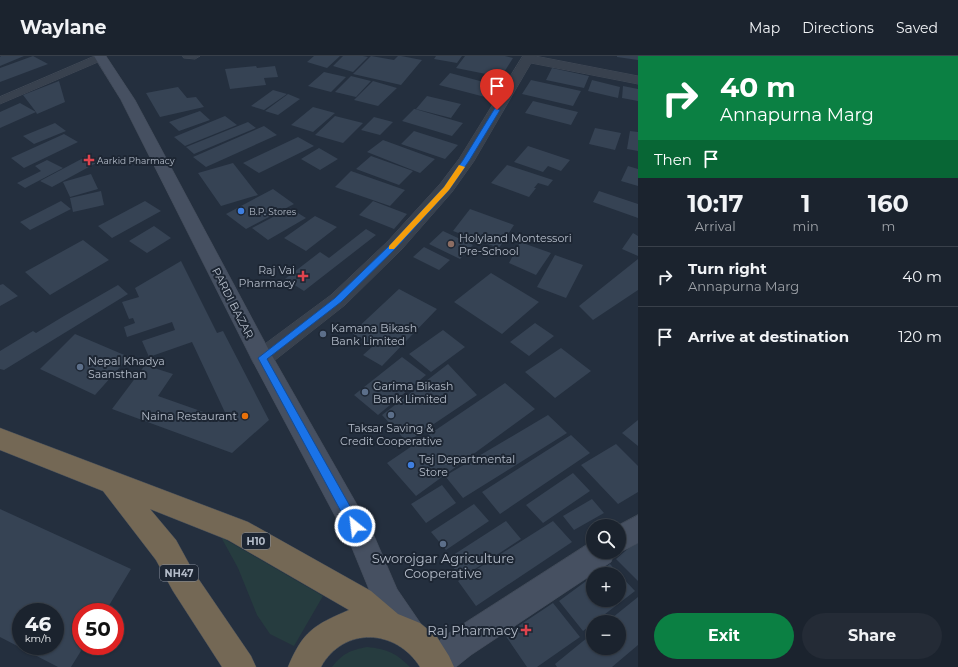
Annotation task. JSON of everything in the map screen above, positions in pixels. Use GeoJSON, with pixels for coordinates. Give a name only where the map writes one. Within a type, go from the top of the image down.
{"type":"FeatureCollection","features":[{"type":"Feature","properties":{"kind":"highway","name":"NH47"},"geometry":{"type":"LineString","coordinates":[[0,438],[112,483],[166,550],[183,581],[240,667]]}},
{"type":"Feature","properties":{"kind":"highway","name":"H10"},"geometry":{"type":"LineString","coordinates":[[112,483],[238,531],[361,602],[398,629]]}},
{"type":"Feature","properties":{"kind":"highway"},"geometry":{"type":"LineString","coordinates":[[304,667],[307,660],[322,640],[342,627],[364,621],[398,629],[424,647],[437,665]]}},
{"type":"Feature","properties":{"kind":"main road","name":"PARDI BAZAR"},"geometry":{"type":"LineString","coordinates":[[101,57],[128,100],[262,358],[362,540],[398,629]]}},
{"type":"Feature","properties":{"kind":"main road"},"geometry":{"type":"LineString","coordinates":[[626,536],[638,528]]}},
{"type":"Feature","properties":{"kind":"main road"},"geometry":{"type":"LineString","coordinates":[[437,665],[460,644],[590,559]]}},
{"type":"Feature","properties":{"kind":"street"},"geometry":{"type":"LineString","coordinates":[[262,358],[338,300],[394,245],[446,188],[466,161],[528,57],[638,80]]}},
{"type":"Feature","properties":{"kind":"lane"},"geometry":{"type":"LineString","coordinates":[[188,56],[195,56]]}},
{"type":"Feature","properties":{"kind":"lane"},"geometry":{"type":"LineString","coordinates":[[0,101],[101,57]]}},
{"type":"Feature","properties":{"kind":"green space"},"geometry":{"type":"Polygon","coordinates":[[[221,537],[323,596],[294,646],[270,634],[257,615],[238,568],[221,537]]]}},
{"type":"Feature","properties":{"kind":"green space"},"geometry":{"type":"Polygon","coordinates":[[[367,647],[391,652],[410,667],[332,667],[340,658],[348,653],[356,649],[367,647]]]}},
{"type":"Feature","properties":{"kind":"building"},"geometry":{"type":"Polygon","coordinates":[[[1,56],[24,56],[0,66],[1,56]]]}},
{"type":"Feature","properties":{"kind":"building"},"geometry":{"type":"Polygon","coordinates":[[[33,56],[48,64],[0,82],[0,68],[33,56]]]}},
{"type":"Feature","properties":{"kind":"building"},"geometry":{"type":"Polygon","coordinates":[[[314,56],[340,56],[327,68],[307,62],[314,56]]]}},
{"type":"Feature","properties":{"kind":"building"},"geometry":{"type":"Polygon","coordinates":[[[343,56],[368,57],[353,72],[333,66],[343,56]]]}},
{"type":"Feature","properties":{"kind":"building"},"geometry":{"type":"Polygon","coordinates":[[[371,56],[394,60],[398,56],[401,56],[422,60],[401,85],[353,74],[371,56]]]}},
{"type":"Feature","properties":{"kind":"building"},"geometry":{"type":"Polygon","coordinates":[[[436,56],[462,56],[457,63],[434,59],[436,56]]]}},
{"type":"Feature","properties":{"kind":"building"},"geometry":{"type":"Polygon","coordinates":[[[465,56],[505,56],[513,58],[501,77],[456,68],[465,56]]]}},
{"type":"Feature","properties":{"kind":"building"},"geometry":{"type":"Polygon","coordinates":[[[638,56],[638,60],[617,57],[638,56]]]}},
{"type":"Feature","properties":{"kind":"building"},"geometry":{"type":"Polygon","coordinates":[[[256,66],[257,68],[275,66],[278,77],[264,78],[266,85],[230,89],[225,69],[256,66]]]}},
{"type":"Feature","properties":{"kind":"building"},"geometry":{"type":"Polygon","coordinates":[[[552,68],[589,76],[584,88],[546,80],[552,68]]]}},
{"type":"Feature","properties":{"kind":"building"},"geometry":{"type":"Polygon","coordinates":[[[324,72],[346,77],[331,92],[308,86],[324,72]]]}},
{"type":"Feature","properties":{"kind":"building"},"geometry":{"type":"Polygon","coordinates":[[[450,73],[495,85],[485,97],[439,85],[450,73]]]}},
{"type":"Feature","properties":{"kind":"building"},"geometry":{"type":"Polygon","coordinates":[[[351,76],[371,81],[356,97],[335,92],[351,76]]]}},
{"type":"Feature","properties":{"kind":"building"},"geometry":{"type":"Polygon","coordinates":[[[531,80],[581,91],[573,106],[522,94],[531,80]]]}},
{"type":"Feature","properties":{"kind":"building"},"geometry":{"type":"Polygon","coordinates":[[[592,80],[620,87],[618,98],[588,91],[592,80]]]}},
{"type":"Feature","properties":{"kind":"building"},"geometry":{"type":"Polygon","coordinates":[[[59,81],[65,102],[37,114],[23,95],[59,81]]]}},
{"type":"Feature","properties":{"kind":"building"},"geometry":{"type":"Polygon","coordinates":[[[373,81],[397,88],[378,106],[354,100],[373,81]]]}},
{"type":"Feature","properties":{"kind":"building"},"geometry":{"type":"Polygon","coordinates":[[[623,86],[638,89],[638,101],[622,98],[623,86]]]}},
{"type":"Feature","properties":{"kind":"building"},"geometry":{"type":"Polygon","coordinates":[[[178,87],[187,98],[196,97],[204,107],[160,117],[146,93],[178,87]]]}},
{"type":"Feature","properties":{"kind":"building"},"geometry":{"type":"Polygon","coordinates":[[[273,90],[287,94],[264,110],[251,106],[273,90]]]}},
{"type":"Feature","properties":{"kind":"building"},"geometry":{"type":"Polygon","coordinates":[[[288,94],[300,99],[278,115],[265,111],[288,94]]]}},
{"type":"Feature","properties":{"kind":"building"},"geometry":{"type":"Polygon","coordinates":[[[427,96],[461,104],[451,118],[416,109],[427,96]]]}},
{"type":"Feature","properties":{"kind":"building"},"geometry":{"type":"Polygon","coordinates":[[[533,101],[578,112],[571,125],[525,113],[533,101]]]}},
{"type":"Feature","properties":{"kind":"building"},"geometry":{"type":"Polygon","coordinates":[[[20,103],[36,112],[0,128],[0,112],[20,103]]]}},
{"type":"Feature","properties":{"kind":"building"},"geometry":{"type":"Polygon","coordinates":[[[313,107],[335,113],[313,132],[291,125],[313,107]]]}},
{"type":"Feature","properties":{"kind":"building"},"geometry":{"type":"Polygon","coordinates":[[[414,109],[463,123],[452,136],[402,121],[414,109]]]}},
{"type":"Feature","properties":{"kind":"building"},"geometry":{"type":"Polygon","coordinates":[[[200,111],[210,120],[179,131],[169,122],[200,111]]]}},
{"type":"Feature","properties":{"kind":"building"},"geometry":{"type":"Polygon","coordinates":[[[225,116],[237,125],[185,146],[174,137],[225,116]]]}},
{"type":"Feature","properties":{"kind":"building"},"geometry":{"type":"Polygon","coordinates":[[[335,116],[363,123],[343,143],[315,135],[335,116]]]}},
{"type":"Feature","properties":{"kind":"building"},"geometry":{"type":"Polygon","coordinates":[[[374,117],[393,122],[380,135],[361,130],[374,117]]]}},
{"type":"Feature","properties":{"kind":"building"},"geometry":{"type":"Polygon","coordinates":[[[248,122],[256,128],[194,154],[186,147],[248,122]]]}},
{"type":"Feature","properties":{"kind":"building"},"geometry":{"type":"Polygon","coordinates":[[[55,123],[66,131],[34,144],[23,136],[55,123]]]}},
{"type":"Feature","properties":{"kind":"building"},"geometry":{"type":"Polygon","coordinates":[[[264,126],[277,135],[206,167],[193,157],[264,126]]]}},
{"type":"Feature","properties":{"kind":"building"},"geometry":{"type":"Polygon","coordinates":[[[595,128],[621,133],[615,150],[589,144],[595,128]]]}},
{"type":"Feature","properties":{"kind":"building"},"geometry":{"type":"Polygon","coordinates":[[[414,131],[458,145],[445,159],[401,144],[414,131]]]}},
{"type":"Feature","properties":{"kind":"building"},"geometry":{"type":"Polygon","coordinates":[[[630,131],[638,132],[638,151],[627,149],[630,131]]]}},
{"type":"Feature","properties":{"kind":"building"},"geometry":{"type":"Polygon","coordinates":[[[64,134],[78,142],[24,168],[11,158],[64,134]]]}},
{"type":"Feature","properties":{"kind":"building"},"geometry":{"type":"Polygon","coordinates":[[[298,137],[314,146],[259,173],[243,163],[298,137]]]}},
{"type":"Feature","properties":{"kind":"building"},"geometry":{"type":"Polygon","coordinates":[[[383,140],[435,159],[420,173],[367,152],[383,140]]]}},
{"type":"Feature","properties":{"kind":"building"},"geometry":{"type":"Polygon","coordinates":[[[528,146],[570,160],[561,171],[548,166],[543,172],[514,162],[528,146]]]}},
{"type":"Feature","properties":{"kind":"building"},"geometry":{"type":"Polygon","coordinates":[[[319,148],[338,159],[320,170],[301,159],[319,148]]]}},
{"type":"Feature","properties":{"kind":"building"},"geometry":{"type":"Polygon","coordinates":[[[87,156],[98,162],[52,187],[40,181],[87,156]]]}},
{"type":"Feature","properties":{"kind":"building"},"geometry":{"type":"Polygon","coordinates":[[[371,156],[413,171],[399,185],[356,169],[371,156]]]}},
{"type":"Feature","properties":{"kind":"building"},"geometry":{"type":"Polygon","coordinates":[[[47,160],[63,168],[25,188],[17,183],[41,171],[35,166],[47,160]]]}},
{"type":"Feature","properties":{"kind":"building"},"geometry":{"type":"Polygon","coordinates":[[[233,163],[258,195],[221,206],[198,173],[233,163]]]}},
{"type":"Feature","properties":{"kind":"building"},"geometry":{"type":"Polygon","coordinates":[[[507,165],[553,180],[548,186],[538,183],[529,197],[491,183],[507,165]]]}},
{"type":"Feature","properties":{"kind":"building"},"geometry":{"type":"Polygon","coordinates":[[[628,166],[638,169],[638,186],[621,181],[628,166]]]}},
{"type":"Feature","properties":{"kind":"building"},"geometry":{"type":"Polygon","coordinates":[[[351,171],[405,190],[390,206],[335,187],[351,171]]]}},
{"type":"Feature","properties":{"kind":"building"},"geometry":{"type":"Polygon","coordinates":[[[91,174],[98,189],[70,197],[63,182],[91,174]]]}},
{"type":"Feature","properties":{"kind":"building"},"geometry":{"type":"Polygon","coordinates":[[[273,189],[294,204],[246,229],[226,214],[273,189]]]}},
{"type":"Feature","properties":{"kind":"building"},"geometry":{"type":"Polygon","coordinates":[[[101,191],[104,205],[73,212],[70,198],[101,191]]]}},
{"type":"Feature","properties":{"kind":"building"},"geometry":{"type":"Polygon","coordinates":[[[599,191],[638,204],[638,218],[593,202],[599,191]]]}},
{"type":"Feature","properties":{"kind":"building"},"geometry":{"type":"Polygon","coordinates":[[[61,201],[71,209],[30,230],[20,222],[61,201]]]}},
{"type":"Feature","properties":{"kind":"building"},"geometry":{"type":"Polygon","coordinates":[[[145,201],[161,211],[112,238],[98,226],[145,201]]]}},
{"type":"Feature","properties":{"kind":"building"},"geometry":{"type":"Polygon","coordinates":[[[373,201],[407,214],[394,229],[359,215],[373,201]]]}},
{"type":"Feature","properties":{"kind":"building"},"geometry":{"type":"Polygon","coordinates":[[[290,208],[306,218],[268,240],[252,228],[290,208]]]}},
{"type":"Feature","properties":{"kind":"building"},"geometry":{"type":"Polygon","coordinates":[[[470,209],[514,225],[499,248],[453,231],[470,209]]]}},
{"type":"Feature","properties":{"kind":"building"},"geometry":{"type":"Polygon","coordinates":[[[315,216],[337,227],[306,251],[284,238],[315,216]]]}},
{"type":"Feature","properties":{"kind":"building"},"geometry":{"type":"Polygon","coordinates":[[[154,226],[171,238],[147,253],[129,241],[154,226]]]}},
{"type":"Feature","properties":{"kind":"building"},"geometry":{"type":"Polygon","coordinates":[[[366,229],[376,235],[304,291],[285,279],[320,252],[329,258],[366,229]]]}},
{"type":"Feature","properties":{"kind":"building","name":"Holyland Montessori Pre-School"},"geometry":{"type":"Polygon","coordinates":[[[443,231],[473,245],[460,259],[429,244],[443,231]]]}},
{"type":"Feature","properties":{"kind":"building"},"geometry":{"type":"Polygon","coordinates":[[[633,233],[638,236],[638,256],[622,249],[633,233]]]}},
{"type":"Feature","properties":{"kind":"building"},"geometry":{"type":"Polygon","coordinates":[[[83,240],[109,260],[50,295],[25,272],[83,240]]]}},
{"type":"Feature","properties":{"kind":"building"},"geometry":{"type":"Polygon","coordinates":[[[520,242],[551,253],[536,275],[509,263],[520,242]]]}},
{"type":"Feature","properties":{"kind":"building"},"geometry":{"type":"Polygon","coordinates":[[[424,247],[450,260],[439,270],[413,257],[424,247]]]}},
{"type":"Feature","properties":{"kind":"building"},"geometry":{"type":"Polygon","coordinates":[[[555,255],[583,265],[566,298],[537,287],[555,255]]]}},
{"type":"Feature","properties":{"kind":"building"},"geometry":{"type":"Polygon","coordinates":[[[638,259],[638,290],[593,320],[579,306],[638,259]]]}},
{"type":"Feature","properties":{"kind":"building"},"geometry":{"type":"Polygon","coordinates":[[[181,261],[217,333],[223,331],[269,420],[232,453],[112,409],[145,365],[173,374],[158,396],[229,421],[192,342],[149,357],[142,341],[175,330],[172,322],[127,337],[124,327],[135,323],[133,318],[129,319],[122,302],[139,297],[135,288],[181,261]]]}},
{"type":"Feature","properties":{"kind":"building"},"geometry":{"type":"Polygon","coordinates":[[[491,273],[539,302],[502,334],[454,302],[491,273]]]}},
{"type":"Feature","properties":{"kind":"building"},"geometry":{"type":"Polygon","coordinates":[[[3,284],[18,296],[0,306],[0,285],[3,284]]]}},
{"type":"Feature","properties":{"kind":"building"},"geometry":{"type":"Polygon","coordinates":[[[118,285],[128,294],[4,370],[0,369],[0,351],[33,331],[36,333],[118,285]]]}},
{"type":"Feature","properties":{"kind":"building"},"geometry":{"type":"Polygon","coordinates":[[[399,289],[437,309],[382,366],[363,355],[373,346],[352,333],[399,289]]]}},
{"type":"Feature","properties":{"kind":"building"},"geometry":{"type":"Polygon","coordinates":[[[535,323],[554,336],[529,356],[510,342],[535,323]]]}},
{"type":"Feature","properties":{"kind":"building"},"geometry":{"type":"Polygon","coordinates":[[[443,330],[465,347],[431,372],[409,354],[443,330]]]}},
{"type":"Feature","properties":{"kind":"building"},"geometry":{"type":"Polygon","coordinates":[[[75,334],[129,357],[95,395],[40,369],[75,334]]]}},
{"type":"Feature","properties":{"kind":"building"},"geometry":{"type":"Polygon","coordinates":[[[561,348],[591,371],[555,398],[525,372],[561,348]]]}},
{"type":"Feature","properties":{"kind":"building"},"geometry":{"type":"Polygon","coordinates":[[[402,357],[426,375],[378,415],[354,395],[402,357]]]}},
{"type":"Feature","properties":{"kind":"building"},"geometry":{"type":"Polygon","coordinates":[[[448,364],[477,395],[407,442],[382,415],[448,364]]]}},
{"type":"Feature","properties":{"kind":"building"},"geometry":{"type":"Polygon","coordinates":[[[505,383],[535,409],[416,496],[387,463],[505,383]]]}},
{"type":"Feature","properties":{"kind":"building"},"geometry":{"type":"Polygon","coordinates":[[[548,415],[567,433],[463,498],[445,476],[548,415]]]}},
{"type":"Feature","properties":{"kind":"building"},"geometry":{"type":"Polygon","coordinates":[[[638,420],[638,446],[622,433],[638,420]]]}},
{"type":"Feature","properties":{"kind":"building"},"geometry":{"type":"Polygon","coordinates":[[[571,435],[590,453],[500,514],[482,492],[571,435]]]}},
{"type":"Feature","properties":{"kind":"building"},"geometry":{"type":"Polygon","coordinates":[[[616,444],[638,466],[638,492],[618,504],[581,465],[616,444]]]}},
{"type":"Feature","properties":{"kind":"building"},"geometry":{"type":"Polygon","coordinates":[[[573,473],[590,491],[543,523],[526,505],[573,473]]]}},
{"type":"Feature","properties":{"kind":"building"},"geometry":{"type":"Polygon","coordinates":[[[442,485],[456,503],[426,523],[411,504],[442,485]]]}},
{"type":"Feature","properties":{"kind":"building"},"geometry":{"type":"Polygon","coordinates":[[[592,499],[604,513],[593,519],[586,519],[586,523],[574,530],[563,516],[592,499]]]}},
{"type":"Feature","properties":{"kind":"building"},"geometry":{"type":"Polygon","coordinates":[[[474,504],[489,521],[446,550],[431,532],[474,504]]]}},
{"type":"Feature","properties":{"kind":"building"},"geometry":{"type":"Polygon","coordinates":[[[0,509],[131,569],[110,603],[72,603],[72,655],[78,655],[71,667],[58,667],[35,655],[64,655],[64,603],[12,603],[12,643],[0,637],[0,509]]]}},
{"type":"Feature","properties":{"kind":"building"},"geometry":{"type":"Polygon","coordinates":[[[506,521],[521,539],[461,578],[447,559],[506,521]]]}},
{"type":"Feature","properties":{"kind":"building"},"geometry":{"type":"Polygon","coordinates":[[[553,521],[572,542],[476,606],[458,581],[553,521]]]}},
{"type":"Feature","properties":{"kind":"building"},"geometry":{"type":"Polygon","coordinates":[[[638,540],[638,581],[626,569],[626,567],[624,567],[616,559],[626,559],[626,550],[638,540]]]}},
{"type":"Feature","properties":{"kind":"building"},"geometry":{"type":"Polygon","coordinates":[[[610,564],[613,567],[606,567],[610,564]]]}},
{"type":"Feature","properties":{"kind":"building"},"geometry":{"type":"Polygon","coordinates":[[[586,581],[586,607],[614,607],[604,615],[586,615],[586,629],[583,631],[559,601],[586,581]]]}},
{"type":"Feature","properties":{"kind":"building"},"geometry":{"type":"Polygon","coordinates":[[[626,581],[635,591],[626,598],[626,581]]]}},
{"type":"Feature","properties":{"kind":"building"},"geometry":{"type":"Polygon","coordinates":[[[638,597],[638,645],[612,667],[557,667],[555,664],[586,639],[586,655],[626,655],[626,615],[616,615],[638,597]]]}},
{"type":"Feature","properties":{"kind":"building"},"geometry":{"type":"Polygon","coordinates":[[[553,603],[580,637],[537,667],[527,667],[505,635],[553,603]]]}},
{"type":"Feature","properties":{"kind":"slow traffic"},"geometry":{"type":"LineString","coordinates":[[392,248],[446,188],[462,167]]}},
{"type":"Feature","properties":{"kind":"place","name":"Aarkid Pharmacy"},"geometry":{"type":"Point","coordinates":[89,160]}},
{"type":"Feature","properties":{"kind":"place","name":"B.P. Stores"},"geometry":{"type":"Point","coordinates":[241,211]}},
{"type":"Feature","properties":{"kind":"place","name":"Holyland Montessori Pre-School"},"geometry":{"type":"Point","coordinates":[451,244]}},
{"type":"Feature","properties":{"kind":"place","name":"Raj Vai Pharmacy"},"geometry":{"type":"Point","coordinates":[303,276]}},
{"type":"Feature","properties":{"kind":"place","name":"Kamana Bikash Bank Limited"},"geometry":{"type":"Point","coordinates":[323,334]}},
{"type":"Feature","properties":{"kind":"place","name":"Nepal Khadya Saansthan"},"geometry":{"type":"Point","coordinates":[80,367]}},
{"type":"Feature","properties":{"kind":"place","name":"Garima Bikash Bank Limited"},"geometry":{"type":"Point","coordinates":[365,392]}},
{"type":"Feature","properties":{"kind":"place","name":"Taksar Saving & Credit Cooperative"},"geometry":{"type":"Point","coordinates":[391,415]}},
{"type":"Feature","properties":{"kind":"place","name":"Naina Restaurant"},"geometry":{"type":"Point","coordinates":[245,416]}},
{"type":"Feature","properties":{"kind":"place","name":"Tej Departmental Store"},"geometry":{"type":"Point","coordinates":[411,465]}},
{"type":"Feature","properties":{"kind":"place","name":"Sworojgar Agriculture Cooperative"},"geometry":{"type":"Point","coordinates":[443,544]}},
{"type":"Feature","properties":{"kind":"place","name":"Raj Pharmacy"},"geometry":{"type":"Point","coordinates":[526,630]}},
{"type":"Feature","properties":{"kind":"route"},"geometry":{"type":"LineString","coordinates":[[355,526],[262,358],[338,300],[394,245],[446,188],[466,161],[497,110]]}}]}
